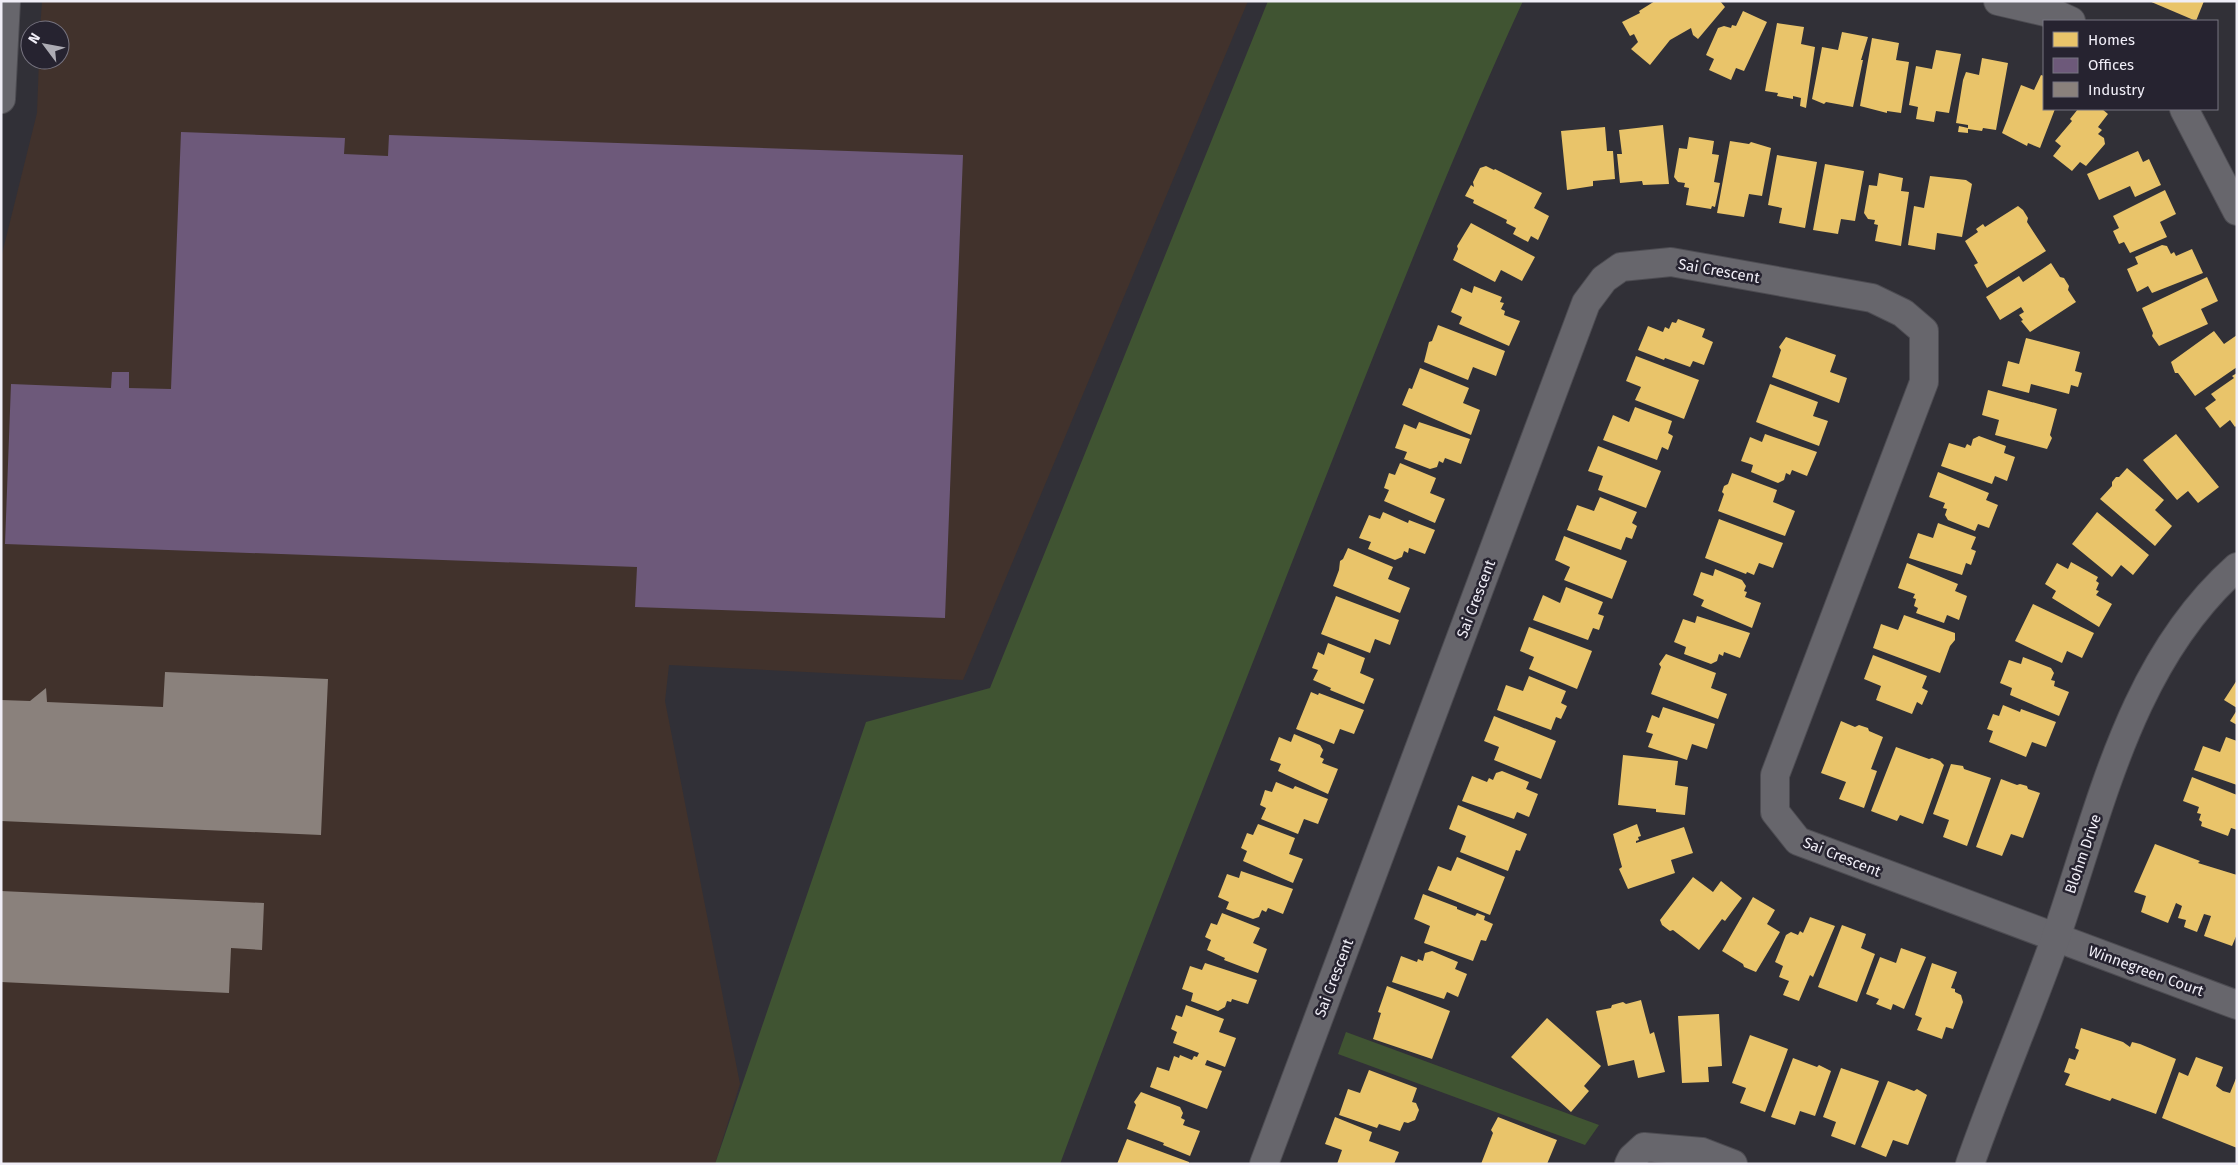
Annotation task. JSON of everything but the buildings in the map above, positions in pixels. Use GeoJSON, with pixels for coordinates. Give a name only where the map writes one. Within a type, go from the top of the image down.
{"type":"FeatureCollection","features":[{"type":"Feature","properties":{"kind":"street"},"geometry":{"type":"LineString","coordinates":[[1,99],[6,1]]}},
{"type":"Feature","properties":{"kind":"street"},"geometry":{"type":"LineString","coordinates":[[1998,1],[2064,12]]}},
{"type":"Feature","properties":{"kind":"street"},"geometry":{"type":"LineString","coordinates":[[2185,110],[2237,211]]}},
{"type":"Feature","properties":{"kind":"street","name":"Sai Crescent"},"geometry":{"type":"LineString","coordinates":[[1264,1164],[1586,303],[1604,279],[1621,267],[1671,262],[1872,298],[1903,313],[1924,331],[1924,382],[1775,775],[1775,812],[1798,841],[2055,938]]}},
{"type":"Feature","properties":{"kind":"street","name":"Blohm Drive"},"geometry":{"type":"LineString","coordinates":[[1970,1164],[2055,938],[2120,745],[2145,688],[2186,620],[2237,567]]}},
{"type":"Feature","properties":{"kind":"street","name":"Winnegreen Court"},"geometry":{"type":"LineString","coordinates":[[2055,938],[2237,1005]]}},
{"type":"Feature","properties":{"kind":"street"},"geometry":{"type":"LineString","coordinates":[[1629,1164],[1632,1158],[1644,1147],[1702,1152],[1733,1164]]}},
{"type":"Feature","properties":{"kind":"shaded area"},"geometry":{"type":"Polygon","coordinates":[[[42,1],[1248,1],[963,680],[669,665],[665,701],[740,1084],[715,1164],[1,1164],[1,258],[37,113],[39,70],[70,70],[70,20],[41,20],[42,1]]]}},
{"type":"Feature","properties":{"kind":"green space"},"geometry":{"type":"Polygon","coordinates":[[[1268,1],[1523,1],[1466,129],[1386,323],[1183,840],[1060,1164],[715,1164],[866,722],[990,688],[1268,1]]]}},
{"type":"Feature","properties":{"kind":"green space"},"geometry":{"type":"Polygon","coordinates":[[[1346,1032],[1599,1125],[1585,1145],[1338,1054],[1346,1032]]]}}]}
